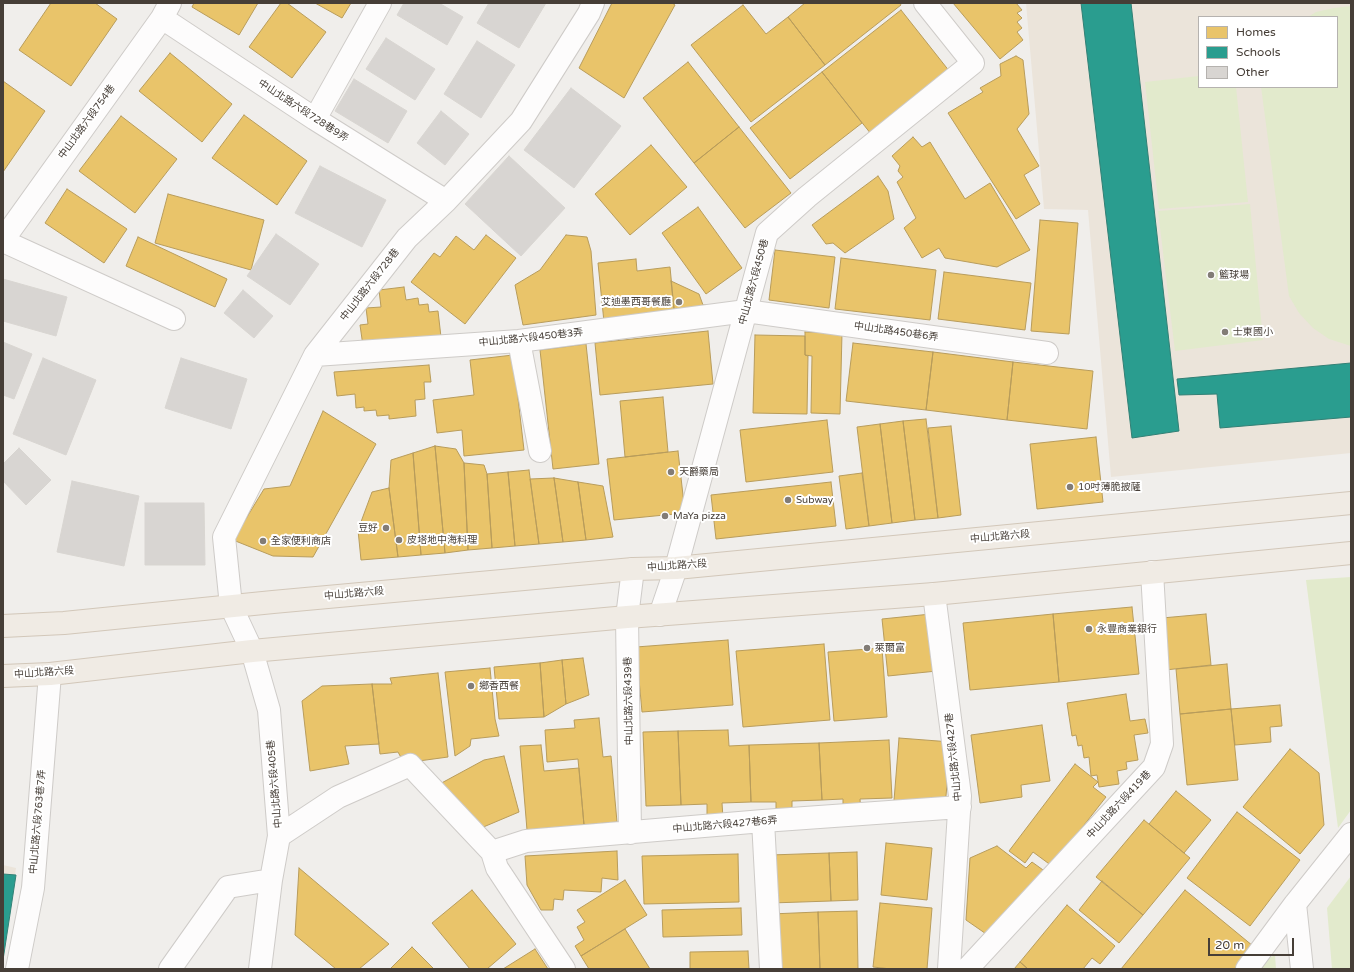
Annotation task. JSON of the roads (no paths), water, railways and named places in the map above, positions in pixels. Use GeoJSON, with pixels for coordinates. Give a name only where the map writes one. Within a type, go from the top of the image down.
{"type":"FeatureCollection","features":[{"type":"Feature","properties":{"kind":"main road","name":"中山北路六段"},"geometry":{"type":"LineString","coordinates":[[3,626],[64,623],[632,569],[676,568],[1351,503]]}},
{"type":"Feature","properties":{"kind":"main road","name":"中山北路六段"},"geometry":{"type":"LineString","coordinates":[[3,676],[50,674],[252,651],[627,617],[934,594],[1351,553]]}},
{"type":"Feature","properties":{"kind":"street"},"geometry":{"type":"LineString","coordinates":[[315,119],[380,3]]}},
{"type":"Feature","properties":{"kind":"street","name":"中山北路六段728巷"},"geometry":{"type":"LineString","coordinates":[[231,606],[224,537],[315,355],[407,238],[446,201],[521,121],[589,13],[593,3]]}},
{"type":"Feature","properties":{"kind":"street","name":"中山北路六段450巷"},"geometry":{"type":"LineString","coordinates":[[660,615],[676,568],[766,233],[807,197],[973,63],[925,3]]}},
{"type":"Feature","properties":{"kind":"street","name":"中山北路六段728巷9弄"},"geometry":{"type":"LineString","coordinates":[[166,10],[315,119],[446,201]]}},
{"type":"Feature","properties":{"kind":"street","name":"中山北路六段754巷"},"geometry":{"type":"LineString","coordinates":[[3,241],[166,10]]}},
{"type":"Feature","properties":{"kind":"street"},"geometry":{"type":"LineString","coordinates":[[3,241],[174,319]]}},
{"type":"Feature","properties":{"kind":"street","name":"中山北路六段450巷3弄"},"geometry":{"type":"LineString","coordinates":[[315,355],[519,341],[746,311]]}},
{"type":"Feature","properties":{"kind":"street","name":"中山北路450巷6弄"},"geometry":{"type":"LineString","coordinates":[[746,311],[1047,353]]}},
{"type":"Feature","properties":{"kind":"street"},"geometry":{"type":"LineString","coordinates":[[519,341],[540,451]]}},
{"type":"Feature","properties":{"kind":"street","name":"中山北路六段439巷"},"geometry":{"type":"LineString","coordinates":[[630,833],[627,617],[632,569]]}},
{"type":"Feature","properties":{"kind":"street","name":"中山北路六段419巷"},"geometry":{"type":"LineString","coordinates":[[967,969],[1154,767],[1162,744],[1152,572]]}},
{"type":"Feature","properties":{"kind":"street","name":"中山北路六段427巷"},"geometry":{"type":"LineString","coordinates":[[934,594],[960,796],[949,969]]}},
{"type":"Feature","properties":{"kind":"street","name":"中山北路六段405巷"},"geometry":{"type":"LineString","coordinates":[[231,606],[252,651],[269,710],[280,836],[271,880],[260,969]]}},
{"type":"Feature","properties":{"kind":"street","name":"中山北路六段763巷7弄"},"geometry":{"type":"LineString","coordinates":[[16,969],[33,888],[50,674]]}},
{"type":"Feature","properties":{"kind":"street"},"geometry":{"type":"LineString","coordinates":[[280,836],[338,797],[410,765],[492,852],[497,868],[564,969]]}},
{"type":"Feature","properties":{"kind":"street","name":"中山北路六段427巷6弄"},"geometry":{"type":"LineString","coordinates":[[492,852],[526,841],[763,821],[960,807]]}},
{"type":"Feature","properties":{"kind":"street"},"geometry":{"type":"LineString","coordinates":[[763,821],[771,969]]}},
{"type":"Feature","properties":{"kind":"street"},"geometry":{"type":"LineString","coordinates":[[1247,969],[1295,904],[1351,834]]}},
{"type":"Feature","properties":{"kind":"street"},"geometry":{"type":"LineString","coordinates":[[170,969],[228,887],[271,880]]}},
{"type":"Feature","properties":{"kind":"street"},"geometry":{"type":"LineString","coordinates":[[1295,904],[1302,969]]}},
{"type":"Feature","properties":{"kind":"place","name":"籃球場"},"geometry":{"type":"Point","coordinates":[1211,275]}},
{"type":"Feature","properties":{"kind":"place","name":"艾迪墨西哥餐廳"},"geometry":{"type":"Point","coordinates":[679,302]}},
{"type":"Feature","properties":{"kind":"place","name":"士東國小"},"geometry":{"type":"Point","coordinates":[1225,332]}},
{"type":"Feature","properties":{"kind":"place","name":"天爵藥局"},"geometry":{"type":"Point","coordinates":[671,472]}},
{"type":"Feature","properties":{"kind":"place","name":"10吋薄脆披薩"},"geometry":{"type":"Point","coordinates":[1070,487]}},
{"type":"Feature","properties":{"kind":"place","name":"Subway"},"geometry":{"type":"Point","coordinates":[788,500]}},
{"type":"Feature","properties":{"kind":"place","name":"MaYa pizza"},"geometry":{"type":"Point","coordinates":[665,516]}},
{"type":"Feature","properties":{"kind":"place","name":"豆好"},"geometry":{"type":"Point","coordinates":[386,528]}},
{"type":"Feature","properties":{"kind":"place","name":"皮塔地中海料理"},"geometry":{"type":"Point","coordinates":[399,540]}},
{"type":"Feature","properties":{"kind":"place","name":"全家便利商店"},"geometry":{"type":"Point","coordinates":[263,541]}},
{"type":"Feature","properties":{"kind":"place","name":"永豐商業銀行"},"geometry":{"type":"Point","coordinates":[1089,629]}},
{"type":"Feature","properties":{"kind":"place","name":"萊爾富"},"geometry":{"type":"Point","coordinates":[867,648]}},
{"type":"Feature","properties":{"kind":"place","name":"鄉香西餐"},"geometry":{"type":"Point","coordinates":[471,686]}}]}
